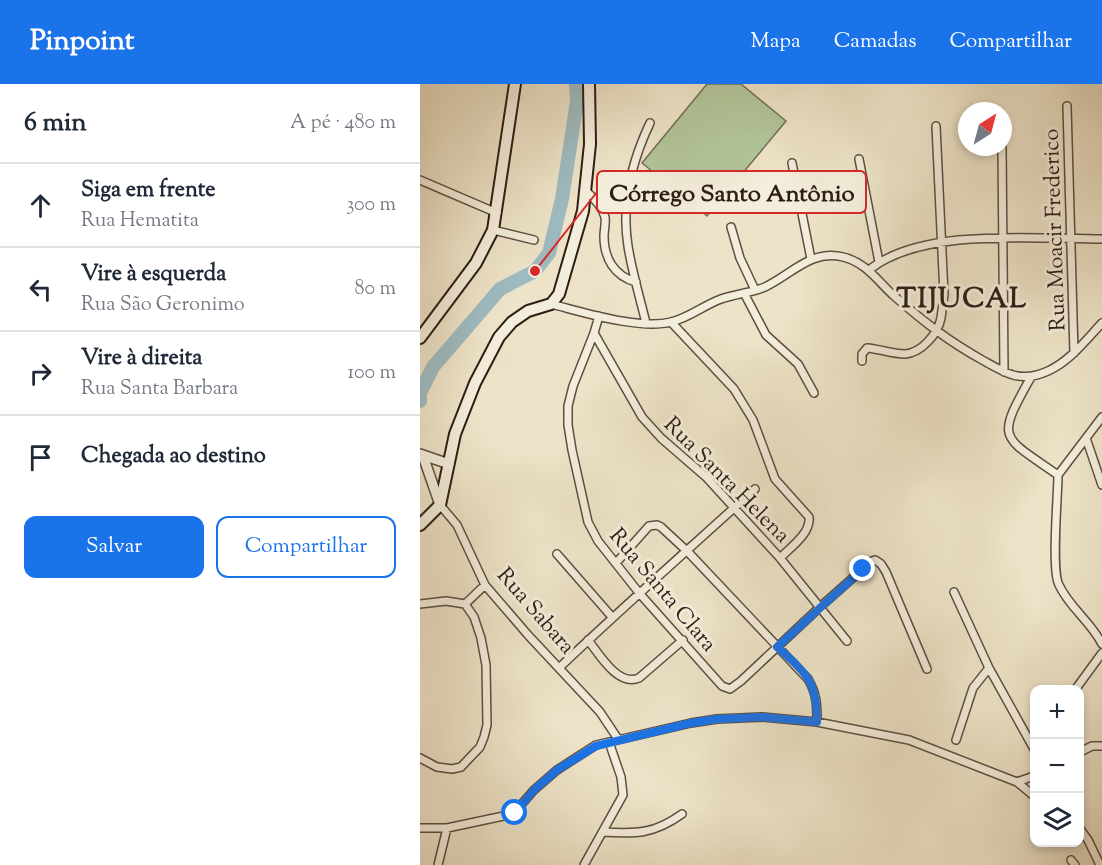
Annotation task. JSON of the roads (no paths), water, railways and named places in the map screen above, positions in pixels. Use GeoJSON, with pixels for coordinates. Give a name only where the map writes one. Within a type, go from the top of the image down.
{"type":"FeatureCollection","features":[{"type":"Feature","properties":{"kind":"main road"},"geometry":{"type":"LineString","coordinates":[[420,338],[476,263],[494,230],[515,84]]}},
{"type":"Feature","properties":{"kind":"main road"},"geometry":{"type":"LineString","coordinates":[[420,525],[440,505],[454,434],[475,383],[499,338],[512,322],[528,312],[551,304],[559,294],[583,211],[586,191],[590,144],[589,84]]}},
{"type":"Feature","properties":{"kind":"street","name":"Rua Moacir Frederico"},"geometry":{"type":"LineString","coordinates":[[1067,106],[1074,353]]}},
{"type":"Feature","properties":{"kind":"street"},"geometry":{"type":"LineString","coordinates":[[646,323],[628,245],[626,223],[628,185],[639,147],[650,123]]}},
{"type":"Feature","properties":{"kind":"street"},"geometry":{"type":"LineString","coordinates":[[862,361],[864,350],[867,348],[904,354],[915,352],[935,332],[941,321],[944,294],[936,126]]}},
{"type":"Feature","properties":{"kind":"street"},"geometry":{"type":"LineString","coordinates":[[1002,156],[1004,372]]}},
{"type":"Feature","properties":{"kind":"street"},"geometry":{"type":"LineString","coordinates":[[859,159],[879,262]]}},
{"type":"Feature","properties":{"kind":"street"},"geometry":{"type":"LineString","coordinates":[[792,163],[811,259]]}},
{"type":"Feature","properties":{"kind":"street"},"geometry":{"type":"LineString","coordinates":[[420,180],[497,213]]}},
{"type":"Feature","properties":{"kind":"street"},"geometry":{"type":"LineString","coordinates":[[586,191],[597,201],[605,218],[604,238],[607,258],[615,270],[627,279],[636,282]]}},
{"type":"Feature","properties":{"kind":"street"},"geometry":{"type":"LineString","coordinates":[[731,227],[740,258],[755,290]]}},
{"type":"Feature","properties":{"kind":"street"},"geometry":{"type":"LineString","coordinates":[[494,230],[534,240]]}},
{"type":"Feature","properties":{"kind":"street"},"geometry":{"type":"LineString","coordinates":[[868,270],[879,262],[940,241],[1102,239]]}},
{"type":"Feature","properties":{"kind":"street"},"geometry":{"type":"LineString","coordinates":[[551,304],[599,316],[646,323],[671,322],[715,302],[755,290],[786,276],[811,259],[822,256],[841,256],[855,261],[868,270],[935,332],[1015,376],[1031,377],[1049,371],[1074,353],[1102,323]]}},
{"type":"Feature","properties":{"kind":"street"},"geometry":{"type":"LineString","coordinates":[[744,293],[766,335],[798,364],[814,393]]}},
{"type":"Feature","properties":{"kind":"street","name":"Rua Santa Clara"},"geometry":{"type":"LineString","coordinates":[[599,316],[568,406],[568,425],[588,522],[598,541],[640,594],[725,688],[729,689],[741,681],[777,647]]}},
{"type":"Feature","properties":{"kind":"street"},"geometry":{"type":"LineString","coordinates":[[671,322],[734,389],[744,403],[753,420],[775,479],[809,517],[810,523],[806,530],[780,558]]}},
{"type":"Feature","properties":{"kind":"street","name":"Rua Santa Helena"},"geometry":{"type":"LineString","coordinates":[[594,333],[642,417],[661,438],[706,477],[780,558],[847,641]]}},
{"type":"Feature","properties":{"kind":"street"},"geometry":{"type":"LineString","coordinates":[[1031,377],[1010,415],[1007,426],[1008,434],[1021,450],[1058,475]]}},
{"type":"Feature","properties":{"kind":"street"},"geometry":{"type":"LineString","coordinates":[[1102,417],[1058,475],[1056,577],[1065,596],[1087,622],[1102,645]]}},
{"type":"Feature","properties":{"kind":"street"},"geometry":{"type":"LineString","coordinates":[[1086,438],[1102,485]]}},
{"type":"Feature","properties":{"kind":"street"},"geometry":{"type":"LineString","coordinates":[[421,455],[449,464]]}},
{"type":"Feature","properties":{"kind":"street"},"geometry":{"type":"LineString","coordinates":[[421,455],[440,505]]}},
{"type":"Feature","properties":{"kind":"street"},"geometry":{"type":"LineString","coordinates":[[560,667],[612,617],[688,552],[755,489]]}},
{"type":"Feature","properties":{"kind":"street","name":"Rua Sabara"},"geometry":{"type":"LineString","coordinates":[[440,505],[457,525],[485,585],[600,712],[618,739]]}},
{"type":"Feature","properties":{"kind":"street"},"geometry":{"type":"LineString","coordinates":[[616,563],[649,526],[657,525],[667,532],[798,666],[815,690],[817,722]]}},
{"type":"Feature","properties":{"kind":"street"},"geometry":{"type":"LineString","coordinates":[[557,554],[612,617]]}},
{"type":"Feature","properties":{"kind":"street"},"geometry":{"type":"LineString","coordinates":[[777,647],[872,561],[879,561],[886,572],[927,669]]}},
{"type":"Feature","properties":{"kind":"street"},"geometry":{"type":"LineString","coordinates":[[465,604],[485,585]]}},
{"type":"Feature","properties":{"kind":"street"},"geometry":{"type":"LineString","coordinates":[[954,592],[989,668],[1030,739]]}},
{"type":"Feature","properties":{"kind":"street"},"geometry":{"type":"LineString","coordinates":[[420,604],[446,602],[465,604],[474,617],[486,665],[487,725],[480,747],[461,767],[452,769],[437,767],[420,758]]}},
{"type":"Feature","properties":{"kind":"street"},"geometry":{"type":"LineString","coordinates":[[588,640],[614,671],[627,680],[633,681],[683,640]]}},
{"type":"Feature","properties":{"kind":"street"},"geometry":{"type":"LineString","coordinates":[[1079,685],[1102,652]]}},
{"type":"Feature","properties":{"kind":"street"},"geometry":{"type":"LineString","coordinates":[[956,740],[973,688],[989,668]]}},
{"type":"Feature","properties":{"kind":"street"},"geometry":{"type":"LineString","coordinates":[[420,828],[447,828],[513,814],[534,790],[557,770],[596,746],[618,739],[717,719],[762,717],[817,722],[909,740],[1017,782],[1031,793]]}},
{"type":"Feature","properties":{"kind":"street"},"geometry":{"type":"LineString","coordinates":[[584,865],[623,795],[621,777],[609,742]]}},
{"type":"Feature","properties":{"kind":"street"},"geometry":{"type":"LineString","coordinates":[[1084,750],[1092,746],[1102,746]]}},
{"type":"Feature","properties":{"kind":"street"},"geometry":{"type":"LineString","coordinates":[[1017,782],[1030,778]]}},
{"type":"Feature","properties":{"kind":"street"},"geometry":{"type":"LineString","coordinates":[[603,832],[640,834],[663,826],[682,814]]}},
{"type":"Feature","properties":{"kind":"street"},"geometry":{"type":"LineString","coordinates":[[438,865],[447,828]]}},
{"type":"Feature","properties":{"kind":"street"},"geometry":{"type":"LineString","coordinates":[[1084,834],[1100,865]]}},
{"type":"Feature","properties":{"kind":"waterway"},"geometry":{"type":"LineString","coordinates":[[420,401],[420,393],[433,367],[500,289],[535,271],[549,253],[562,199],[577,101],[576,84]]}},
{"type":"Feature","properties":{"kind":"place","name":"Córrego Santo Antônio"},"geometry":{"type":"Point","coordinates":[535,271]}},
{"type":"Feature","properties":{"kind":"district","name":"TIJUCAL"},"geometry":{"type":"Point","coordinates":[962,297]}}]}
